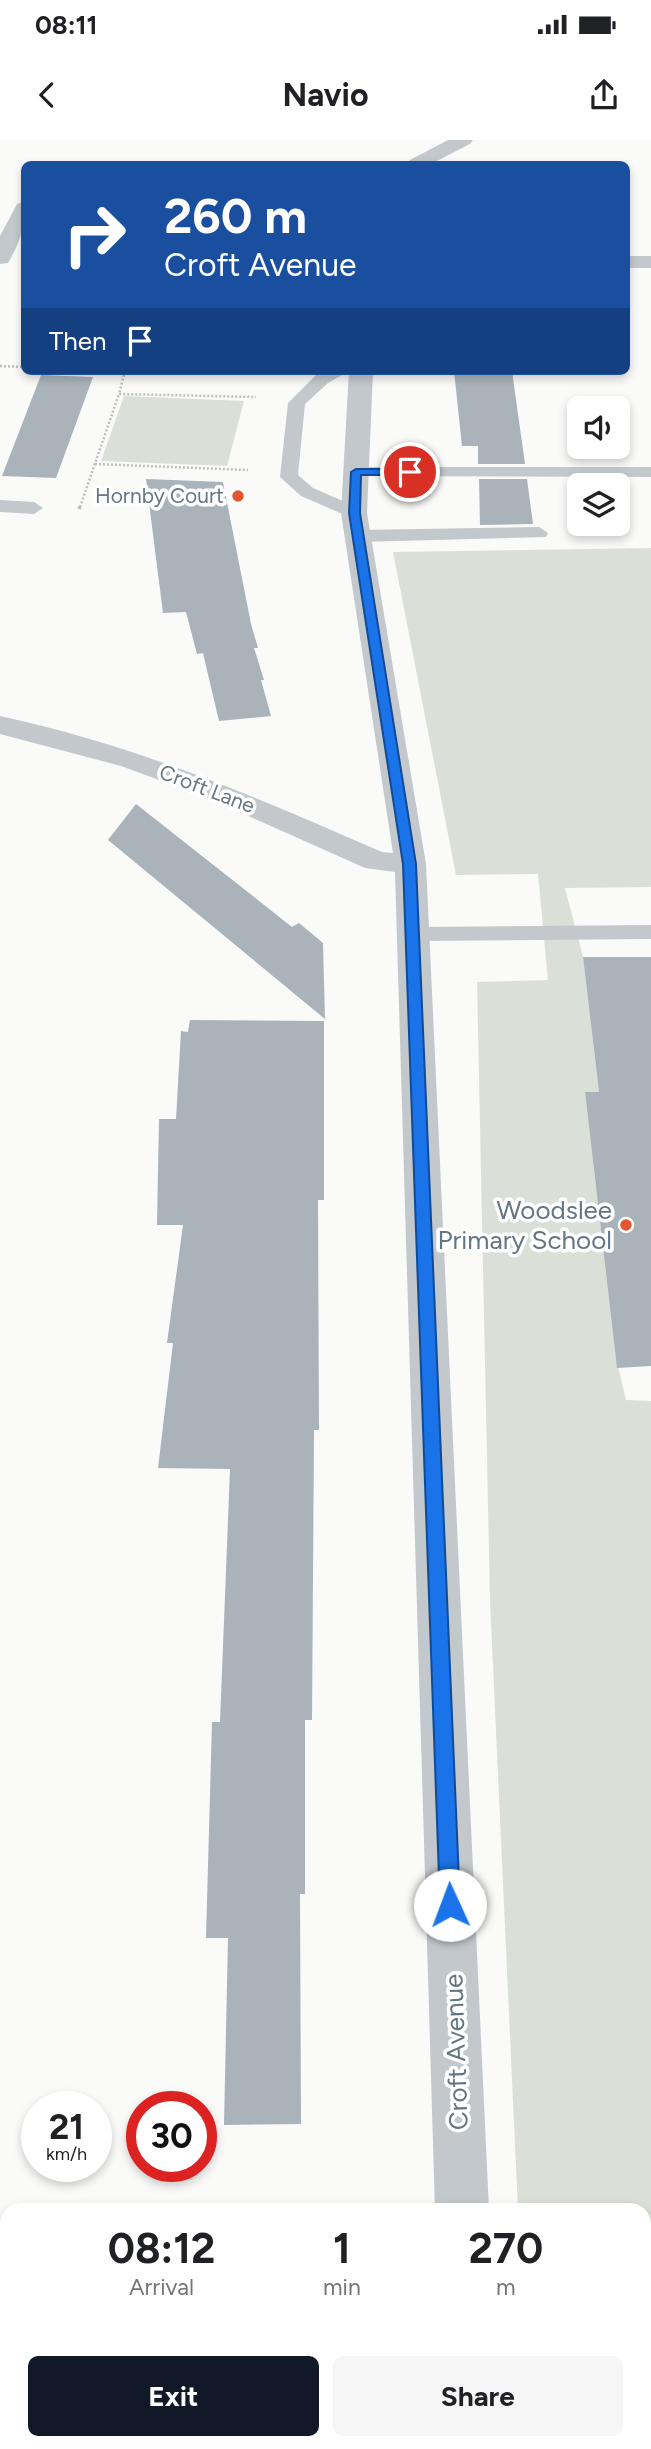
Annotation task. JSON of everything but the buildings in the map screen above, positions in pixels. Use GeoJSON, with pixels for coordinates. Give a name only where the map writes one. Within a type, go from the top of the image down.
{"type":"FeatureCollection","features":[{"type":"Feature","properties":{"kind":"street"},"geometry":{"type":"LineString","coordinates":[[423,161],[463,140]]}},
{"type":"Feature","properties":{"kind":"street"},"geometry":{"type":"LineString","coordinates":[[0,258],[20,200]]}},
{"type":"Feature","properties":{"kind":"street"},"geometry":{"type":"LineString","coordinates":[[630,262],[651,262]]}},
{"type":"Feature","properties":{"kind":"street","name":"Croft Avenue"},"geometry":{"type":"LineString","coordinates":[[362,375],[356,525],[410,864],[462,2203]]}},
{"type":"Feature","properties":{"kind":"street","name":"Croft Lane"},"geometry":{"type":"LineString","coordinates":[[0,725],[46,735],[131,760],[219,792],[376,861],[410,864]]}},
{"type":"Feature","properties":{"kind":"lane"},"geometry":{"type":"LineString","coordinates":[[332,375],[322,379],[297,403],[289,477],[307,492],[356,525],[539,533]]}},
{"type":"Feature","properties":{"kind":"lane"},"geometry":{"type":"LineString","coordinates":[[356,472],[651,472]]}},
{"type":"Feature","properties":{"kind":"lane"},"geometry":{"type":"LineString","coordinates":[[0,506],[34,508]]}},
{"type":"Feature","properties":{"kind":"lane"},"geometry":{"type":"LineString","coordinates":[[413,934],[651,932]]}},
{"type":"Feature","properties":{"kind":"path"},"geometry":{"type":"LineString","coordinates":[[0,366],[21,367]]}},
{"type":"Feature","properties":{"kind":"path"},"geometry":{"type":"LineString","coordinates":[[79,509],[124,375]]}},
{"type":"Feature","properties":{"kind":"path"},"geometry":{"type":"LineString","coordinates":[[119,394],[302,398]]}},
{"type":"Feature","properties":{"kind":"path"},"geometry":{"type":"LineString","coordinates":[[95,464],[290,471]]}},
{"type":"Feature","properties":{"kind":"shaded area"},"geometry":{"type":"Polygon","coordinates":[[[124,396],[244,401],[227,466],[101,461],[124,396]]]}},
{"type":"Feature","properties":{"kind":"shaded area"},"geometry":{"type":"Polygon","coordinates":[[[651,548],[651,887],[565,888],[583,957],[599,1092],[585,1092],[616,1358],[626,1400],[651,1401],[651,2203],[518,2203],[490,1600],[477,982],[548,980],[538,874],[456,875],[393,552],[651,548]]]}},
{"type":"Feature","properties":{"kind":"place","name":"Hornby Court"},"geometry":{"type":"Point","coordinates":[238,496]}},
{"type":"Feature","properties":{"kind":"place","name":"Woodslee Primary School"},"geometry":{"type":"Point","coordinates":[626,1225]}},
{"type":"Feature","properties":{"kind":"route"},"geometry":{"type":"LineString","coordinates":[[410,472],[356,472],[354,513],[410,864],[450,1905]]}}]}
